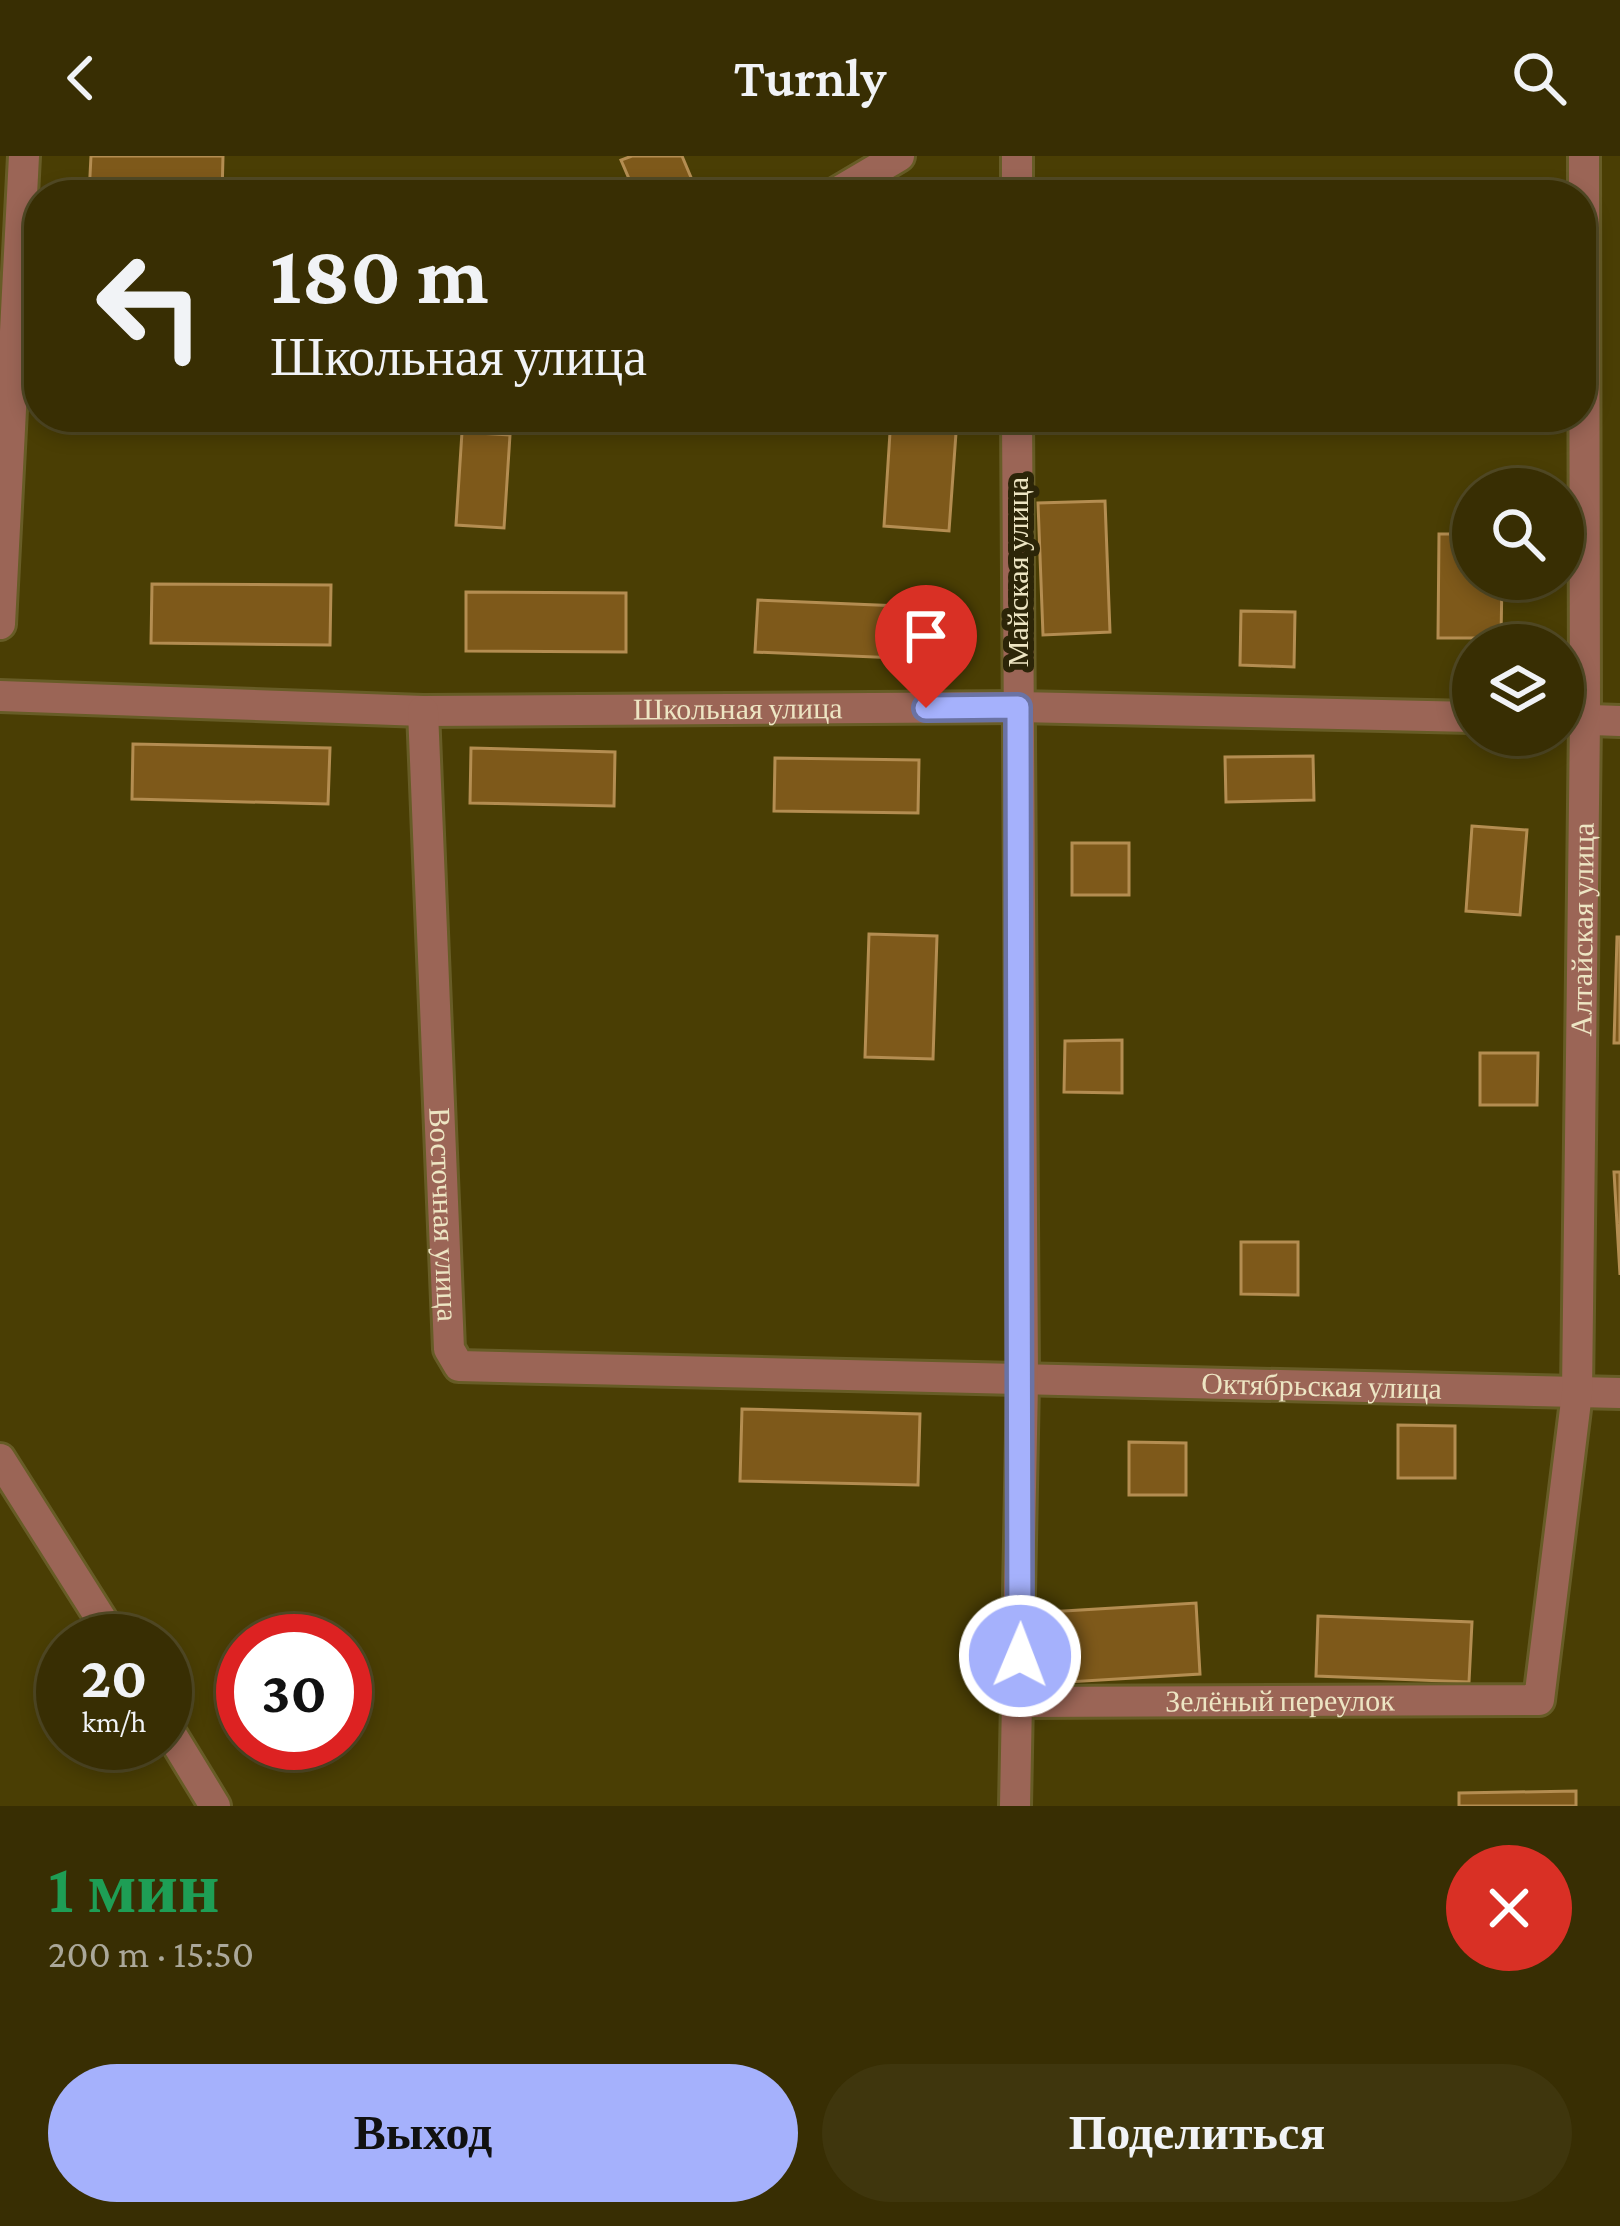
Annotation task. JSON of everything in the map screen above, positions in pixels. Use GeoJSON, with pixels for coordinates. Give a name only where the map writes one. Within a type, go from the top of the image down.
{"type":"FeatureCollection","features":[{"type":"Feature","properties":{"kind":"street"},"geometry":{"type":"LineString","coordinates":[[858,180],[899,156]]}},
{"type":"Feature","properties":{"kind":"street"},"geometry":{"type":"LineString","coordinates":[[0,623],[24,395]]}},
{"type":"Feature","properties":{"kind":"street","name":"Майская улица"},"geometry":{"type":"LineString","coordinates":[[1015,1806],[1023,1381],[1017,432]]}},
{"type":"Feature","properties":{"kind":"street","name":"Алтайская улица"},"geometry":{"type":"LineString","coordinates":[[1576,624],[1579,432]]}},
{"type":"Feature","properties":{"kind":"street","name":"Школьная улица"},"geometry":{"type":"LineString","coordinates":[[0,696],[423,711],[1018,707],[1452,717]]}},
{"type":"Feature","properties":{"kind":"street","name":"Восточная улица"},"geometry":{"type":"LineString","coordinates":[[423,711],[452,1360],[459,1366],[1023,1381]]}},
{"type":"Feature","properties":{"kind":"street"},"geometry":{"type":"LineString","coordinates":[[1584,719],[1620,721]]}},
{"type":"Feature","properties":{"kind":"street","name":"Алтайская улица"},"geometry":{"type":"LineString","coordinates":[[1539,1700],[1576,1393],[1574,756]]}},
{"type":"Feature","properties":{"kind":"street","name":"Октябрьская улица"},"geometry":{"type":"LineString","coordinates":[[1023,1381],[1620,1393]]}},
{"type":"Feature","properties":{"kind":"street"},"geometry":{"type":"LineString","coordinates":[[0,1459],[98,1614]]}},
{"type":"Feature","properties":{"kind":"street","name":"Зелёный переулок"},"geometry":{"type":"LineString","coordinates":[[1019,1702],[1539,1700]]}},
{"type":"Feature","properties":{"kind":"street"},"geometry":{"type":"LineString","coordinates":[[192,1768],[215,1806]]}},
{"type":"Feature","properties":{"kind":"building"},"geometry":{"type":"Polygon","coordinates":[[[91,156],[223,156],[222,180],[90,180],[91,156]]]}},
{"type":"Feature","properties":{"kind":"building"},"geometry":{"type":"Polygon","coordinates":[[[682,156],[692,180],[630,180],[621,160],[682,156]]]}},
{"type":"Feature","properties":{"kind":"building"},"geometry":{"type":"Polygon","coordinates":[[[462,432],[510,435],[504,528],[456,525],[462,432]]]}},
{"type":"Feature","properties":{"kind":"building"},"geometry":{"type":"Polygon","coordinates":[[[890,432],[956,432],[949,531],[884,526],[890,432]]]}},
{"type":"Feature","properties":{"kind":"building"},"geometry":{"type":"Polygon","coordinates":[[[1105,501],[1110,632],[1043,635],[1038,503],[1105,501]]]}},
{"type":"Feature","properties":{"kind":"building"},"geometry":{"type":"Polygon","coordinates":[[[1439,534],[1452,534],[1452,600],[1502,600],[1501,624],[1452,624],[1452,638],[1438,638],[1439,534]]]}},
{"type":"Feature","properties":{"kind":"building"},"geometry":{"type":"Polygon","coordinates":[[[152,584],[331,585],[330,645],[151,643],[152,584]]]}},
{"type":"Feature","properties":{"kind":"building"},"geometry":{"type":"Polygon","coordinates":[[[466,592],[626,593],[626,652],[466,651],[466,592]]]}},
{"type":"Feature","properties":{"kind":"building"},"geometry":{"type":"Polygon","coordinates":[[[758,600],[924,607],[921,659],[755,652],[758,600]]]}},
{"type":"Feature","properties":{"kind":"building"},"geometry":{"type":"Polygon","coordinates":[[[1241,611],[1295,612],[1294,667],[1240,665],[1241,611]]]}},
{"type":"Feature","properties":{"kind":"building"},"geometry":{"type":"Polygon","coordinates":[[[133,744],[330,748],[328,804],[132,799],[133,744]]]}},
{"type":"Feature","properties":{"kind":"building"},"geometry":{"type":"Polygon","coordinates":[[[471,748],[615,752],[614,806],[470,803],[471,748]]]}},
{"type":"Feature","properties":{"kind":"building"},"geometry":{"type":"Polygon","coordinates":[[[1313,756],[1314,800],[1226,802],[1225,757],[1313,756]]]}},
{"type":"Feature","properties":{"kind":"building"},"geometry":{"type":"Polygon","coordinates":[[[775,758],[919,760],[918,813],[774,811],[775,758]]]}},
{"type":"Feature","properties":{"kind":"building"},"geometry":{"type":"Polygon","coordinates":[[[1472,826],[1527,830],[1520,915],[1466,911],[1472,826]]]}},
{"type":"Feature","properties":{"kind":"building"},"geometry":{"type":"Polygon","coordinates":[[[1072,843],[1129,843],[1129,895],[1072,895],[1072,843]]]}},
{"type":"Feature","properties":{"kind":"building"},"geometry":{"type":"Polygon","coordinates":[[[869,934],[937,936],[933,1059],[865,1057],[869,934]]]}},
{"type":"Feature","properties":{"kind":"building"},"geometry":{"type":"Polygon","coordinates":[[[1617,937],[1620,1043],[1614,1043],[1617,937]]]}},
{"type":"Feature","properties":{"kind":"building"},"geometry":{"type":"Polygon","coordinates":[[[1122,1040],[1122,1093],[1064,1092],[1065,1041],[1122,1040]]]}},
{"type":"Feature","properties":{"kind":"building"},"geometry":{"type":"Polygon","coordinates":[[[1480,1053],[1538,1053],[1537,1105],[1480,1105],[1480,1053]]]}},
{"type":"Feature","properties":{"kind":"building"},"geometry":{"type":"Polygon","coordinates":[[[1614,1172],[1620,1172],[1620,1275],[1614,1172]]]}},
{"type":"Feature","properties":{"kind":"building"},"geometry":{"type":"Polygon","coordinates":[[[1241,1242],[1298,1242],[1298,1295],[1241,1294],[1241,1242]]]}},
{"type":"Feature","properties":{"kind":"building"},"geometry":{"type":"Polygon","coordinates":[[[742,1409],[920,1414],[918,1485],[740,1481],[742,1409]]]}},
{"type":"Feature","properties":{"kind":"building"},"geometry":{"type":"Polygon","coordinates":[[[1398,1425],[1455,1426],[1455,1478],[1398,1478],[1398,1425]]]}},
{"type":"Feature","properties":{"kind":"building"},"geometry":{"type":"Polygon","coordinates":[[[1129,1442],[1186,1443],[1186,1495],[1129,1495],[1129,1442]]]}},
{"type":"Feature","properties":{"kind":"building"},"geometry":{"type":"Polygon","coordinates":[[[1196,1603],[1200,1674],[1051,1683],[1048,1612],[1196,1603]]]}},
{"type":"Feature","properties":{"kind":"building"},"geometry":{"type":"Polygon","coordinates":[[[1318,1616],[1472,1622],[1469,1682],[1316,1676],[1318,1616]]]}},
{"type":"Feature","properties":{"kind":"building"},"geometry":{"type":"Polygon","coordinates":[[[1576,1791],[1576,1806],[1459,1806],[1459,1793],[1576,1791]]]}},
{"type":"Feature","properties":{"kind":"route"},"geometry":{"type":"LineString","coordinates":[[926,708],[1018,707],[1020,1656]]}}]}
